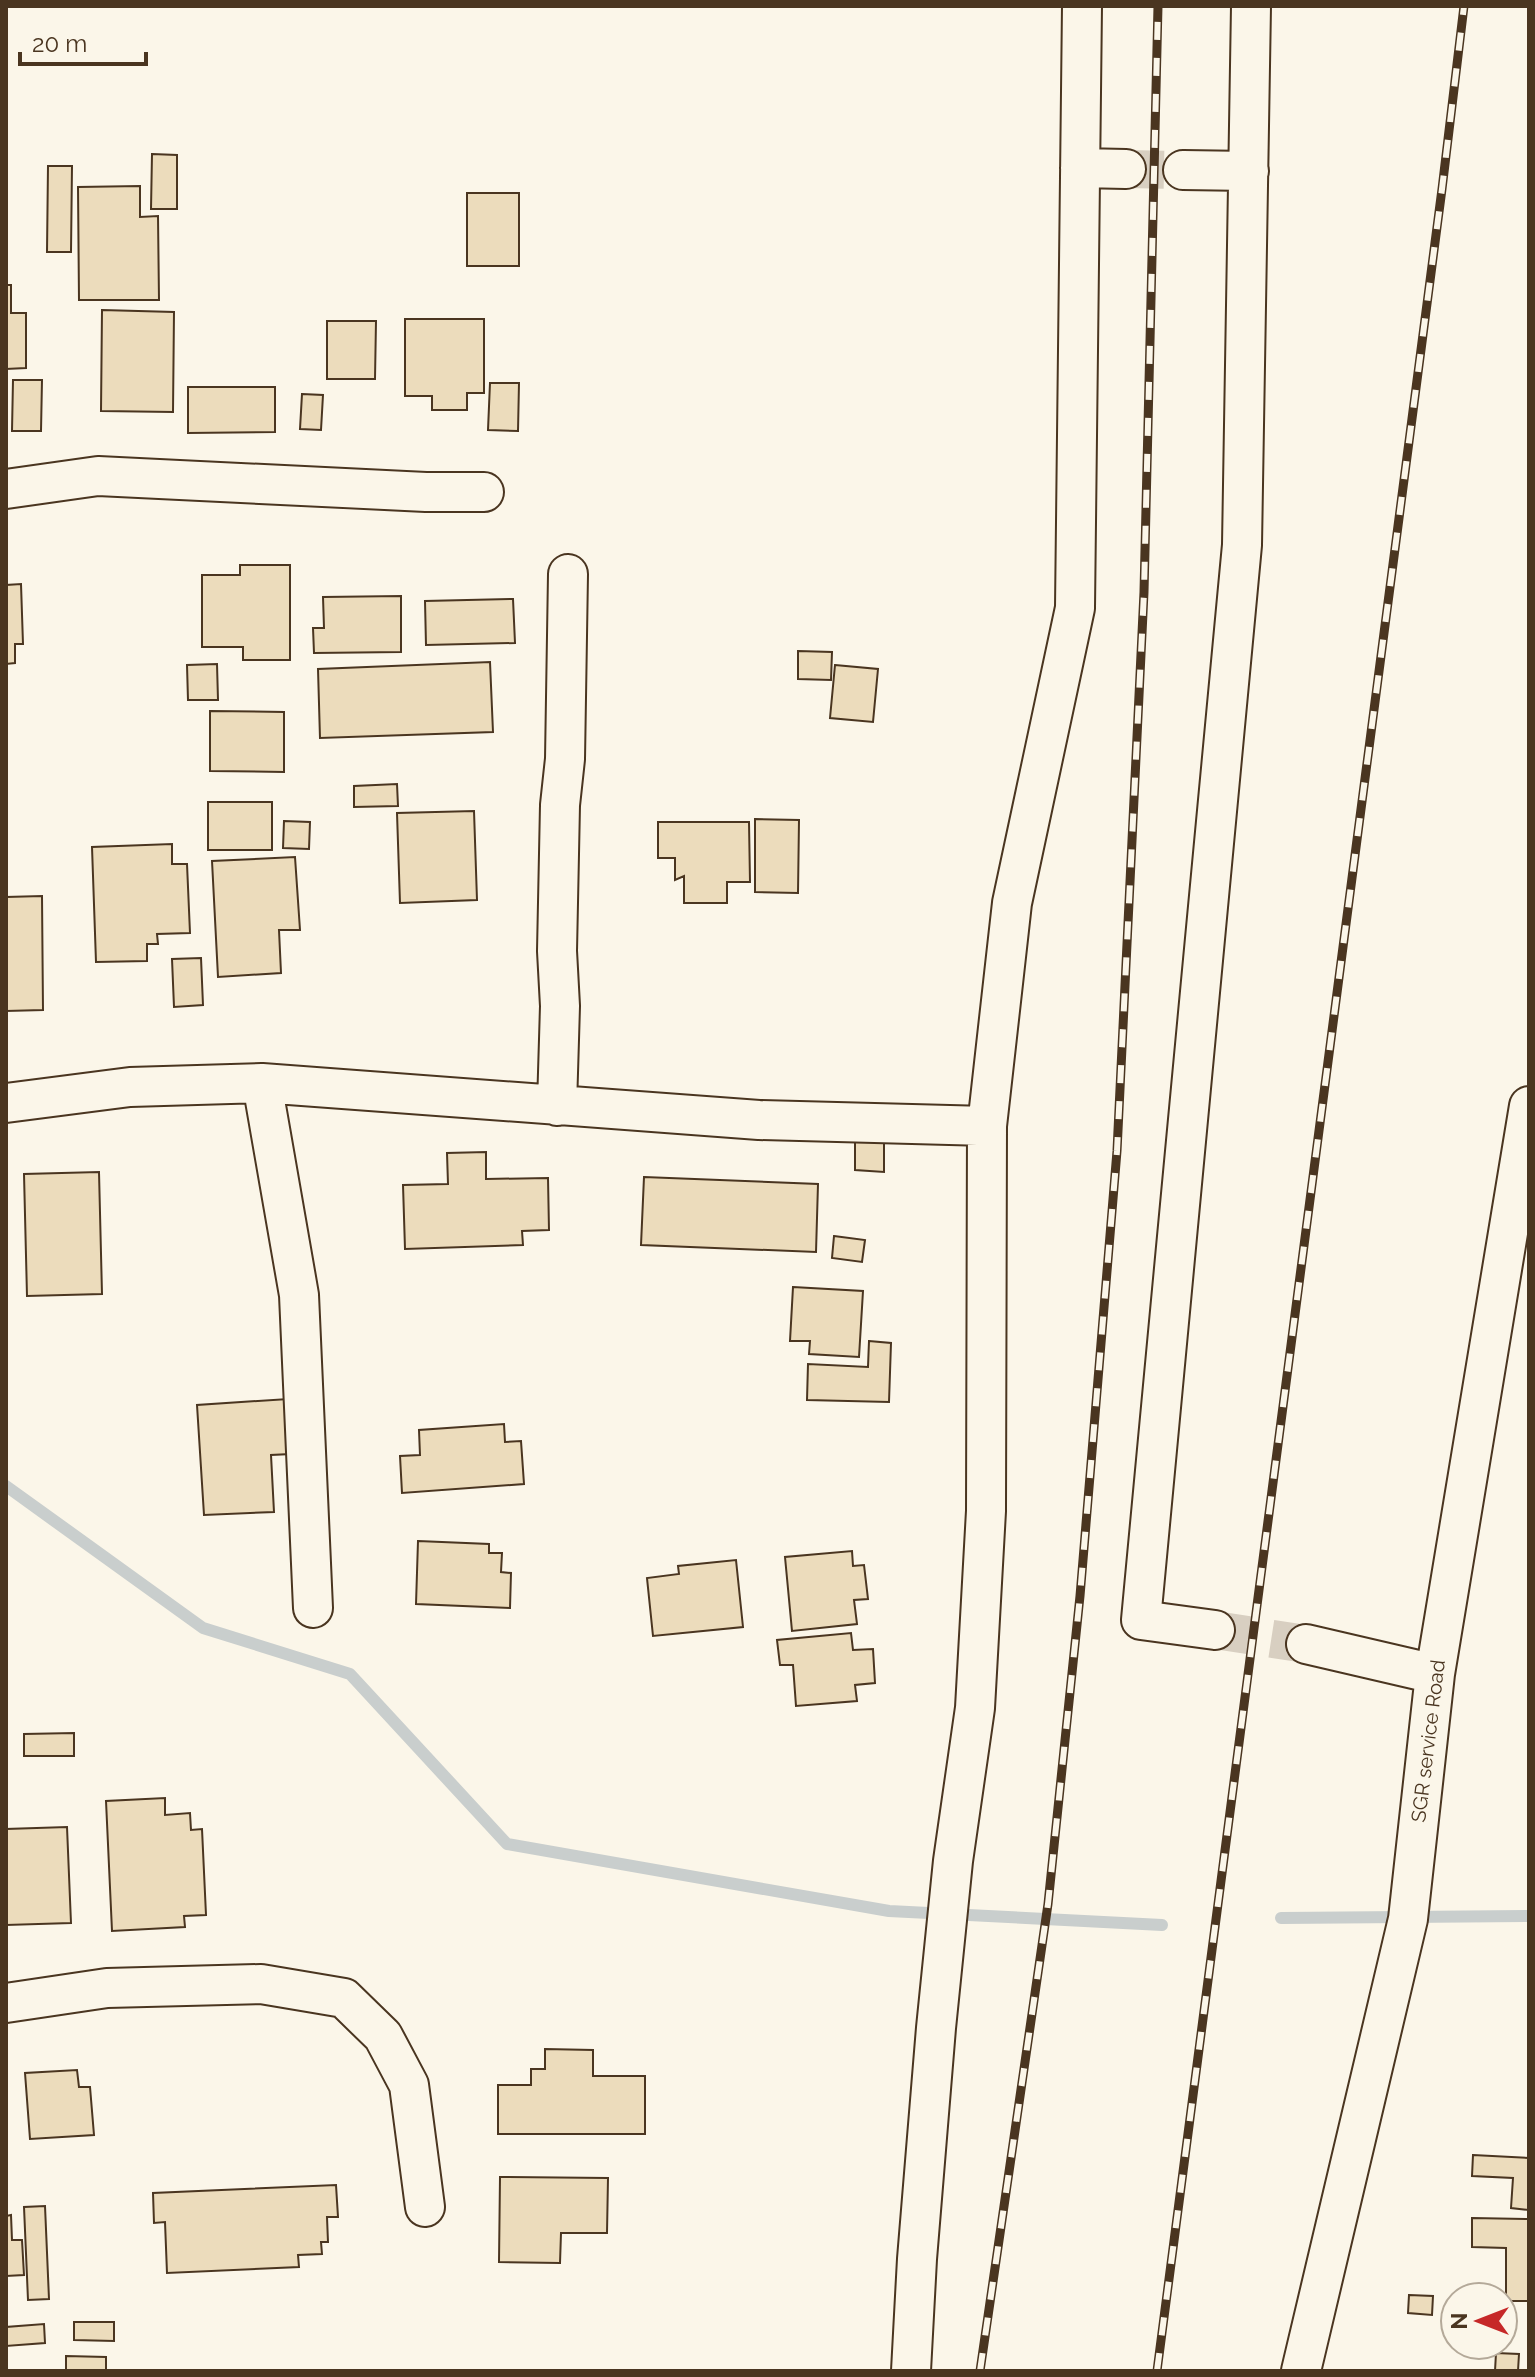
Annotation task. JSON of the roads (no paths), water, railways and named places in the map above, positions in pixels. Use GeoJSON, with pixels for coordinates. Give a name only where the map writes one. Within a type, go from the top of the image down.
{"type":"FeatureCollection","features":[{"type":"Feature","properties":{"kind":"street"},"geometry":{"type":"LineString","coordinates":[[911,2371],[936,2028],[953,1861],[975,1708],[986,1511],[987,1126],[1012,903],[1075,608],[1082,6]]}},
{"type":"Feature","properties":{"kind":"street"},"geometry":{"type":"LineString","coordinates":[[1215,1630],[1141,1620],[1242,545],[1251,6]]}},
{"type":"Feature","properties":{"kind":"street"},"geometry":{"type":"LineString","coordinates":[[1080,168],[1126,169]]}},
{"type":"Feature","properties":{"kind":"street"},"geometry":{"type":"LineString","coordinates":[[1183,170],[1249,171]]}},
{"type":"Feature","properties":{"kind":"street"},"geometry":{"type":"LineString","coordinates":[[6,489],[98,476],[426,492],[484,492]]}},
{"type":"Feature","properties":{"kind":"street"},"geometry":{"type":"LineString","coordinates":[[557,1106],[560,805],[565,759],[568,574]]}},
{"type":"Feature","properties":{"kind":"street"},"geometry":{"type":"LineString","coordinates":[[6,1103],[130,1087],[262,1083],[759,1120],[987,1126]]}},
{"type":"Feature","properties":{"kind":"street"},"geometry":{"type":"LineString","coordinates":[[262,1083],[299,1295],[313,1608]]}},
{"type":"Feature","properties":{"kind":"street","name":"SGR service Road"},"geometry":{"type":"LineString","coordinates":[[1301,2371],[1408,1919],[1435,1674],[1529,1106]]}},
{"type":"Feature","properties":{"kind":"street"},"geometry":{"type":"LineString","coordinates":[[1306,1644],[1435,1674]]}},
{"type":"Feature","properties":{"kind":"street"},"geometry":{"type":"LineString","coordinates":[[6,2003],[107,1988],[261,1984],[344,1998],[383,2036],[409,2085],[425,2207]]}},
{"type":"Feature","properties":{"kind":"waterway"},"geometry":{"type":"LineString","coordinates":[[6,1486],[203,1628],[350,1674],[507,1844],[889,1911],[1162,1925]]}},
{"type":"Feature","properties":{"kind":"waterway"},"geometry":{"type":"LineString","coordinates":[[1281,1918],[1529,1916]]}},
{"type":"Feature","properties":{"kind":"tunnel"},"geometry":{"type":"LineString","coordinates":[[1126,169],[1183,170]]}},
{"type":"Feature","properties":{"kind":"tunnel"},"geometry":{"type":"LineString","coordinates":[[1215,1630],[1306,1644]]}},
{"type":"Feature","properties":{"kind":"railway"},"geometry":{"type":"LineString","coordinates":[[980,2371],[1048,1904],[1080,1596],[1117,1151],[1144,592],[1158,6]]}},
{"type":"Feature","properties":{"kind":"railway"},"geometry":{"type":"LineString","coordinates":[[1157,2371],[1464,6]]}}]}
